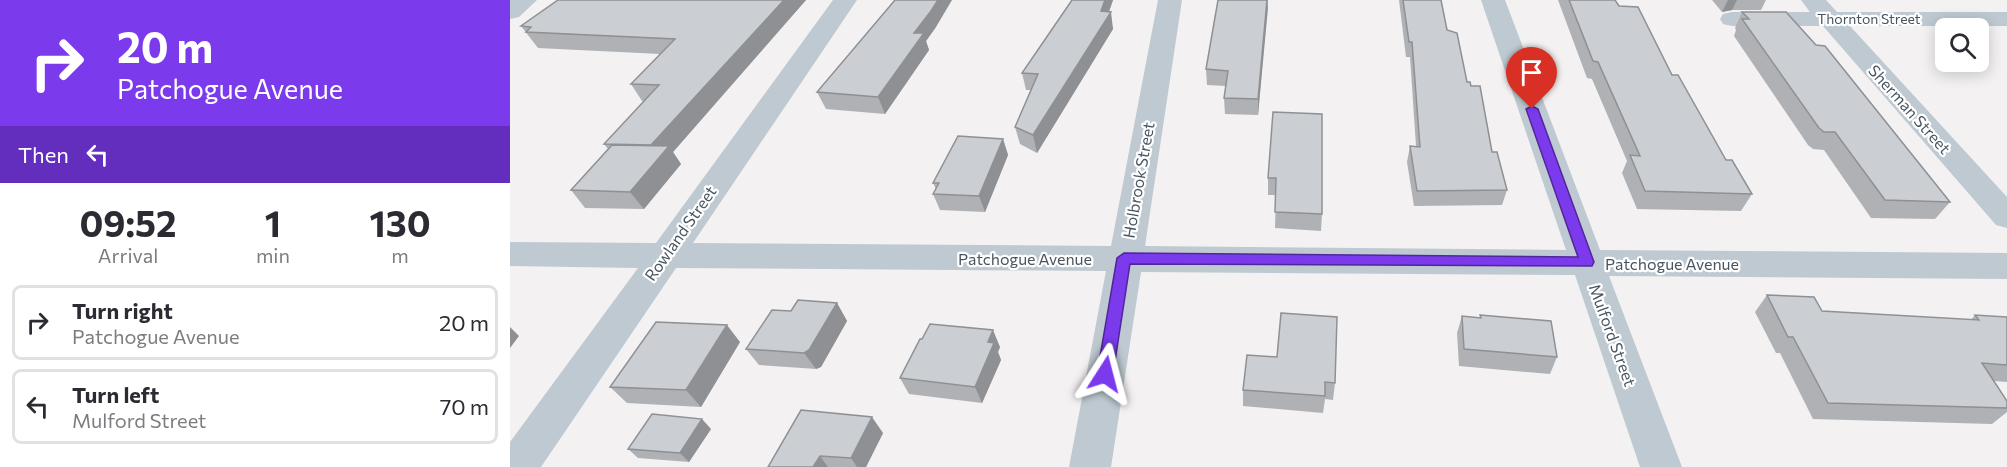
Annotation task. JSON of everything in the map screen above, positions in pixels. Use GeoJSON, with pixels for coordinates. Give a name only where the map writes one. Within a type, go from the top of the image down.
{"type":"FeatureCollection","features":[{"type":"Feature","properties":{"kind":"street"},"geometry":{"type":"LineString","coordinates":[[510,12],[525,0]]}},
{"type":"Feature","properties":{"kind":"street","name":"Rowland Street"},"geometry":{"type":"LineString","coordinates":[[517,467],[845,0]]}},
{"type":"Feature","properties":{"kind":"street","name":"Holbrook Street"},"geometry":{"type":"LineString","coordinates":[[1090,467],[1170,0]]}},
{"type":"Feature","properties":{"kind":"street","name":"Mulford Street"},"geometry":{"type":"LineString","coordinates":[[1493,0],[1661,467]]}},
{"type":"Feature","properties":{"kind":"street","name":"Thornton Street"},"geometry":{"type":"LineString","coordinates":[[1732,19],[1821,9],[2007,19]]}},
{"type":"Feature","properties":{"kind":"street","name":"Sherman Street"},"geometry":{"type":"LineString","coordinates":[[1821,9],[2007,217]]}},
{"type":"Feature","properties":{"kind":"street","name":"Patchogue Avenue"},"geometry":{"type":"LineString","coordinates":[[510,254],[2007,266]]}},
{"type":"Feature","properties":{"kind":"building"},"geometry":{"type":"Polygon","coordinates":[[[558,0],[784,0],[651,145],[604,144],[659,85],[631,84],[675,39],[526,32],[531,27],[521,26],[558,0]]]}},
{"type":"Feature","properties":{"kind":"building"},"geometry":{"type":"Polygon","coordinates":[[[895,0],[938,0],[914,33],[924,33],[878,97],[817,92],[895,0]]]}},
{"type":"Feature","properties":{"kind":"building"},"geometry":{"type":"Polygon","coordinates":[[[1072,0],[1105,0],[1101,11],[1111,12],[1033,135],[1015,127],[1038,74],[1022,73],[1072,0]]]}},
{"type":"Feature","properties":{"kind":"building"},"geometry":{"type":"Polygon","coordinates":[[[1218,0],[1267,0],[1258,99],[1224,98],[1228,71],[1206,69],[1218,0]]]}},
{"type":"Feature","properties":{"kind":"building"},"geometry":{"type":"Polygon","coordinates":[[[1403,0],[1441,0],[1447,30],[1457,33],[1467,82],[1470,82],[1471,86],[1480,86],[1492,152],[1497,152],[1507,190],[1417,191],[1410,146],[1420,147],[1412,42],[1409,42],[1403,0]]]}},
{"type":"Feature","properties":{"kind":"building"},"geometry":{"type":"Polygon","coordinates":[[[1569,0],[1615,0],[1619,6],[1638,7],[1672,75],[1678,75],[1726,160],[1732,160],[1752,194],[1645,191],[1630,155],[1640,156],[1598,62],[1593,61],[1569,0]]]}},
{"type":"Feature","properties":{"kind":"building"},"geometry":{"type":"Polygon","coordinates":[[[1742,12],[1786,12],[1816,45],[1825,46],[1950,202],[1885,200],[1835,132],[1824,132],[1819,128],[1742,19],[1749,19],[1742,12]]]}},
{"type":"Feature","properties":{"kind":"building"},"geometry":{"type":"Polygon","coordinates":[[[1273,112],[1322,114],[1322,214],[1275,212],[1276,178],[1268,178],[1273,112]]]}},
{"type":"Feature","properties":{"kind":"building"},"geometry":{"type":"Polygon","coordinates":[[[958,136],[1003,139],[979,196],[933,194],[939,183],[933,183],[958,136]]]}},
{"type":"Feature","properties":{"kind":"building"},"geometry":{"type":"Polygon","coordinates":[[[612,145],[669,146],[630,192],[571,190],[612,145]]]}},
{"type":"Feature","properties":{"kind":"building"},"geometry":{"type":"Polygon","coordinates":[[[1767,295],[1814,297],[1822,311],[1979,320],[1975,315],[2007,317],[2007,365],[1982,363],[2007,401],[2007,408],[1828,403],[1793,337],[1788,337],[1767,295]]]}},
{"type":"Feature","properties":{"kind":"building"},"geometry":{"type":"Polygon","coordinates":[[[798,300],[837,303],[809,350],[804,353],[746,349],[772,310],[791,311],[798,300]]]}},
{"type":"Feature","properties":{"kind":"building"},"geometry":{"type":"Polygon","coordinates":[[[1281,313],[1337,317],[1335,383],[1325,382],[1325,396],[1243,390],[1247,355],[1277,357],[1281,313]]]}},
{"type":"Feature","properties":{"kind":"building"},"geometry":{"type":"Polygon","coordinates":[[[1480,315],[1551,321],[1557,357],[1464,349],[1462,316],[1481,318],[1480,315]]]}},
{"type":"Feature","properties":{"kind":"building"},"geometry":{"type":"Polygon","coordinates":[[[656,322],[727,325],[686,390],[610,387],[656,322]]]}},
{"type":"Feature","properties":{"kind":"building"},"geometry":{"type":"Polygon","coordinates":[[[930,324],[993,330],[988,342],[994,343],[975,387],[900,378],[930,324]]]}},
{"type":"Feature","properties":{"kind":"building"},"geometry":{"type":"Polygon","coordinates":[[[801,410],[872,417],[851,458],[820,456],[813,467],[768,467],[801,410]]]}},
{"type":"Feature","properties":{"kind":"building"},"geometry":{"type":"Polygon","coordinates":[[[652,414],[702,419],[680,453],[628,449],[652,414]]]}},
{"type":"Feature","properties":{"kind":"route"},"geometry":{"type":"LineString","coordinates":[[1105,374],[1124,258],[1587,262],[1532,109]]}}]}
